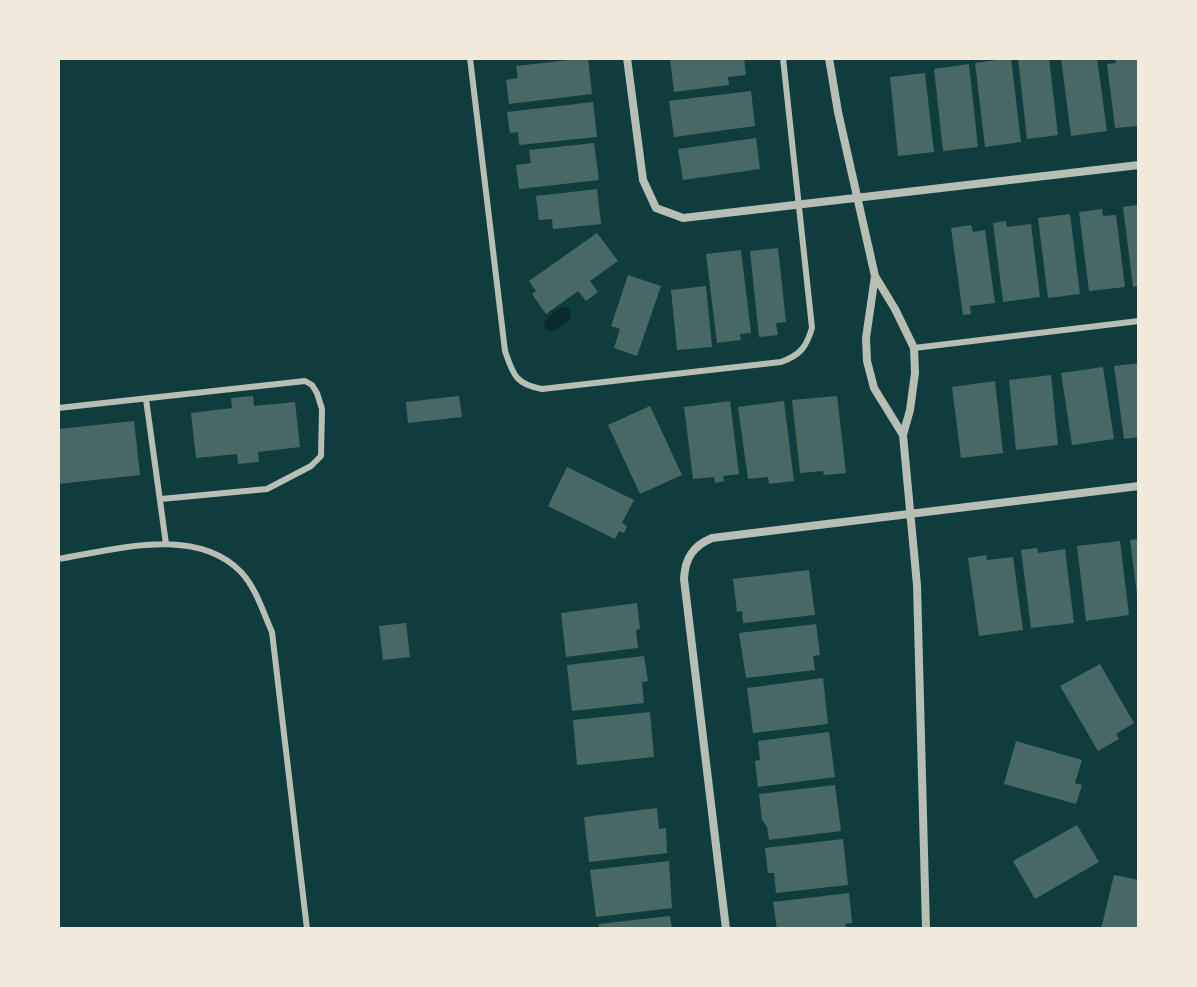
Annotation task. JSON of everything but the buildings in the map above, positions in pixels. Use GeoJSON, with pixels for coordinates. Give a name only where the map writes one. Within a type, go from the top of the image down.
{"type":"FeatureCollection","features":[{"type":"Feature","properties":{"kind":"street"},"geometry":{"type":"LineString","coordinates":[[627,58],[643,180],[656,208],[683,218],[1139,165]]}},
{"type":"Feature","properties":{"kind":"street"},"geometry":{"type":"LineString","coordinates":[[829,58],[875,276],[914,348],[915,373],[903,435],[917,585],[926,929]]}},
{"type":"Feature","properties":{"kind":"street"},"geometry":{"type":"LineString","coordinates":[[875,276],[866,338],[867,361],[874,388],[903,435]]}},
{"type":"Feature","properties":{"kind":"street"},"geometry":{"type":"LineString","coordinates":[[726,929],[684,579],[685,566],[698,544],[712,538],[1139,486]]}},
{"type":"Feature","properties":{"kind":"lane"},"geometry":{"type":"LineString","coordinates":[[470,58],[505,351],[513,375],[528,386],[542,389],[781,362],[799,355],[808,343],[812,328],[783,58]]}},
{"type":"Feature","properties":{"kind":"lane"},"geometry":{"type":"LineString","coordinates":[[914,348],[1139,321]]}},
{"type":"Feature","properties":{"kind":"lane"},"geometry":{"type":"LineString","coordinates":[[58,408],[305,381],[312,385],[322,409],[321,456],[311,466],[267,489],[161,499]]}},
{"type":"Feature","properties":{"kind":"lane"},"geometry":{"type":"LineString","coordinates":[[146,399],[166,544]]}},
{"type":"Feature","properties":{"kind":"lane"},"geometry":{"type":"LineString","coordinates":[[58,559],[166,544],[209,553],[240,572],[252,588],[272,632],[307,929]]}},
{"type":"Feature","properties":{"kind":"water"},"geometry":{"type":"Polygon","coordinates":[[[568,307],[571,311],[569,320],[553,331],[545,329],[545,322],[550,316],[568,307]]]}}]}
